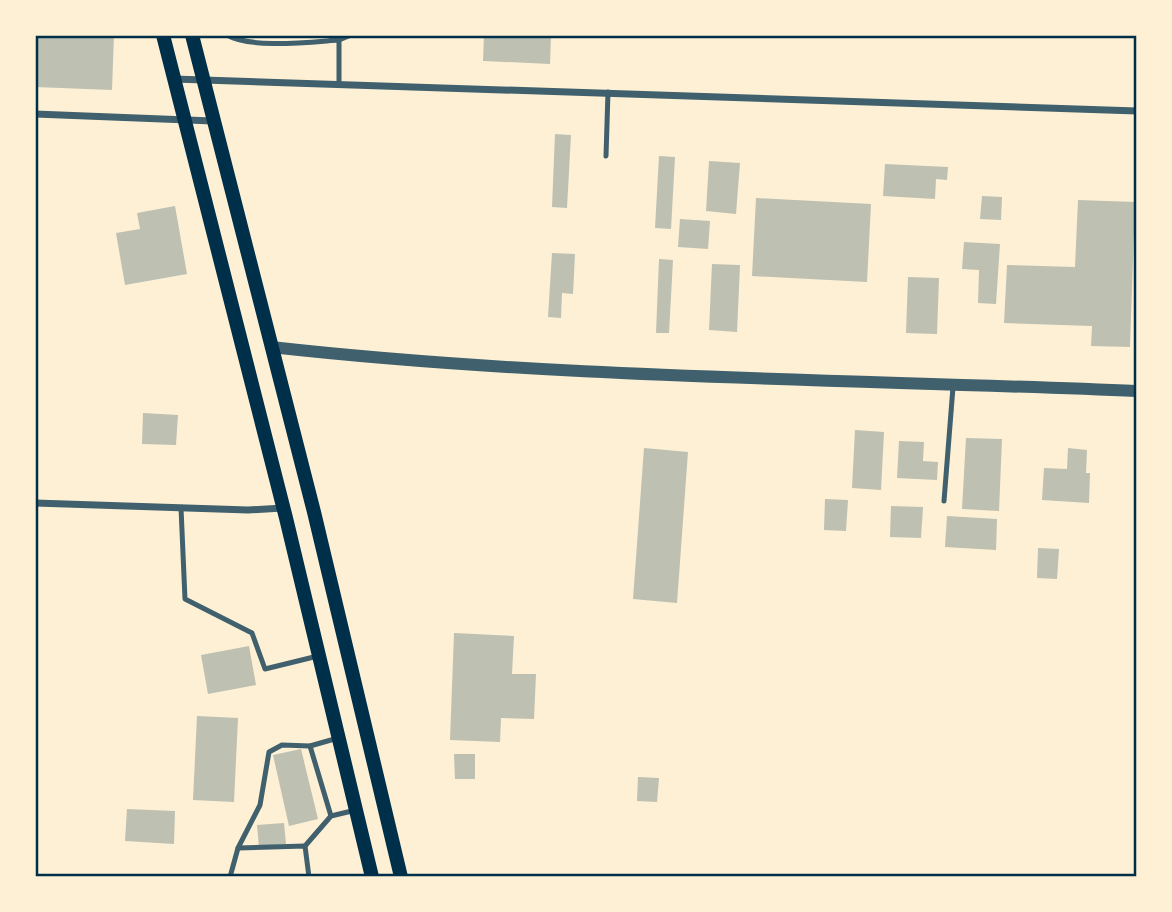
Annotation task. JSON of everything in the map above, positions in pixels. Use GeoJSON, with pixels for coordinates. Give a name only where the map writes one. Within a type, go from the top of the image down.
{"type":"FeatureCollection","features":[{"type":"Feature","properties":{"kind":"main road"},"geometry":{"type":"LineString","coordinates":[[163,35],[284,508],[372,877]]}},
{"type":"Feature","properties":{"kind":"main road"},"geometry":{"type":"LineString","coordinates":[[192,35],[271,347],[398,877]]}},
{"type":"Feature","properties":{"kind":"street"},"geometry":{"type":"LineString","coordinates":[[174,79],[1137,111]]}},
{"type":"Feature","properties":{"kind":"street"},"geometry":{"type":"LineString","coordinates":[[35,114],[214,121]]}},
{"type":"Feature","properties":{"kind":"street"},"geometry":{"type":"LineString","coordinates":[[271,347],[356,358],[504,366],[1137,391]]}},
{"type":"Feature","properties":{"kind":"street"},"geometry":{"type":"LineString","coordinates":[[35,503],[284,508]]}},
{"type":"Feature","properties":{"kind":"lane"},"geometry":{"type":"LineString","coordinates":[[227,35],[238,41],[351,35]]}},
{"type":"Feature","properties":{"kind":"lane"},"geometry":{"type":"LineString","coordinates":[[339,37],[339,83]]}},
{"type":"Feature","properties":{"kind":"lane"},"geometry":{"type":"LineString","coordinates":[[606,156],[608,92]]}},
{"type":"Feature","properties":{"kind":"lane"},"geometry":{"type":"LineString","coordinates":[[944,500],[954,384]]}},
{"type":"Feature","properties":{"kind":"lane"},"geometry":{"type":"LineString","coordinates":[[181,508],[185,599],[252,634],[265,668],[318,656]]}},
{"type":"Feature","properties":{"kind":"lane"},"geometry":{"type":"LineString","coordinates":[[230,877],[237,848],[260,805],[269,752],[282,745],[310,746],[338,738]]}},
{"type":"Feature","properties":{"kind":"lane"},"geometry":{"type":"LineString","coordinates":[[310,746],[331,816]]}},
{"type":"Feature","properties":{"kind":"lane"},"geometry":{"type":"LineString","coordinates":[[237,848],[305,846],[331,816],[356,810]]}},
{"type":"Feature","properties":{"kind":"lane"},"geometry":{"type":"LineString","coordinates":[[305,846],[309,877]]}},
{"type":"Feature","properties":{"kind":"building"},"geometry":{"type":"Polygon","coordinates":[[[35,35],[114,35],[112,90],[35,87],[35,35]]]}},
{"type":"Feature","properties":{"kind":"building"},"geometry":{"type":"Polygon","coordinates":[[[484,35],[551,35],[550,64],[483,61],[484,35]]]}},
{"type":"Feature","properties":{"kind":"building"},"geometry":{"type":"Polygon","coordinates":[[[555,134],[571,135],[567,208],[552,207],[555,134]]]}},
{"type":"Feature","properties":{"kind":"building"},"geometry":{"type":"Polygon","coordinates":[[[659,156],[675,157],[671,229],[655,228],[659,156]]]}},
{"type":"Feature","properties":{"kind":"building"},"geometry":{"type":"Polygon","coordinates":[[[709,161],[740,163],[736,214],[706,211],[709,161]]]}},
{"type":"Feature","properties":{"kind":"building"},"geometry":{"type":"Polygon","coordinates":[[[885,164],[948,167],[947,180],[936,179],[935,199],[883,196],[885,164]]]}},
{"type":"Feature","properties":{"kind":"building"},"geometry":{"type":"Polygon","coordinates":[[[982,196],[1002,197],[1001,220],[980,219],[982,196]]]}},
{"type":"Feature","properties":{"kind":"building"},"geometry":{"type":"Polygon","coordinates":[[[756,198],[871,204],[867,282],[752,276],[756,198]]]}},
{"type":"Feature","properties":{"kind":"building"},"geometry":{"type":"Polygon","coordinates":[[[1078,200],[1135,202],[1130,347],[1091,346],[1092,326],[1004,323],[1007,265],[1075,267],[1078,200]]]}},
{"type":"Feature","properties":{"kind":"building"},"geometry":{"type":"Polygon","coordinates":[[[175,206],[187,274],[125,285],[116,233],[140,229],[137,213],[175,206]]]}},
{"type":"Feature","properties":{"kind":"building"},"geometry":{"type":"Polygon","coordinates":[[[680,219],[710,221],[708,249],[678,247],[680,219]]]}},
{"type":"Feature","properties":{"kind":"building"},"geometry":{"type":"Polygon","coordinates":[[[964,242],[1000,244],[996,304],[978,303],[979,270],[962,269],[964,242]]]}},
{"type":"Feature","properties":{"kind":"building"},"geometry":{"type":"Polygon","coordinates":[[[552,253],[575,254],[573,294],[562,293],[561,318],[548,317],[552,253]]]}},
{"type":"Feature","properties":{"kind":"building"},"geometry":{"type":"Polygon","coordinates":[[[659,259],[673,260],[669,333],[656,333],[659,259]]]}},
{"type":"Feature","properties":{"kind":"building"},"geometry":{"type":"Polygon","coordinates":[[[712,264],[740,265],[737,332],[709,330],[712,264]]]}},
{"type":"Feature","properties":{"kind":"building"},"geometry":{"type":"Polygon","coordinates":[[[908,277],[939,278],[937,334],[906,333],[908,277]]]}},
{"type":"Feature","properties":{"kind":"building"},"geometry":{"type":"Polygon","coordinates":[[[143,413],[178,415],[176,445],[142,444],[143,413]]]}},
{"type":"Feature","properties":{"kind":"building"},"geometry":{"type":"Polygon","coordinates":[[[855,430],[884,432],[881,490],[852,488],[855,430]]]}},
{"type":"Feature","properties":{"kind":"building"},"geometry":{"type":"Polygon","coordinates":[[[966,438],[1002,439],[999,511],[962,509],[966,438]]]}},
{"type":"Feature","properties":{"kind":"building"},"geometry":{"type":"Polygon","coordinates":[[[899,441],[924,442],[923,461],[938,462],[937,480],[897,478],[899,441]]]}},
{"type":"Feature","properties":{"kind":"building"},"geometry":{"type":"Polygon","coordinates":[[[644,448],[688,452],[677,603],[633,599],[644,448]]]}},
{"type":"Feature","properties":{"kind":"building"},"geometry":{"type":"Polygon","coordinates":[[[1068,448],[1087,450],[1086,473],[1090,473],[1089,503],[1042,500],[1044,468],[1067,469],[1068,448]]]}},
{"type":"Feature","properties":{"kind":"building"},"geometry":{"type":"Polygon","coordinates":[[[825,499],[848,500],[846,531],[824,530],[825,499]]]}},
{"type":"Feature","properties":{"kind":"building"},"geometry":{"type":"Polygon","coordinates":[[[891,506],[923,507],[921,538],[890,537],[891,506]]]}},
{"type":"Feature","properties":{"kind":"building"},"geometry":{"type":"Polygon","coordinates":[[[947,516],[997,519],[996,550],[945,547],[947,516]]]}},
{"type":"Feature","properties":{"kind":"building"},"geometry":{"type":"Polygon","coordinates":[[[1038,548],[1059,549],[1057,579],[1037,578],[1038,548]]]}},
{"type":"Feature","properties":{"kind":"building"},"geometry":{"type":"Polygon","coordinates":[[[454,633],[514,636],[512,674],[536,674],[534,719],[501,718],[500,742],[450,740],[454,633]]]}},
{"type":"Feature","properties":{"kind":"building"},"geometry":{"type":"Polygon","coordinates":[[[249,646],[256,685],[208,694],[201,655],[249,646]]]}},
{"type":"Feature","properties":{"kind":"building"},"geometry":{"type":"Polygon","coordinates":[[[197,716],[238,718],[234,802],[193,800],[197,716]]]}},
{"type":"Feature","properties":{"kind":"building"},"geometry":{"type":"Polygon","coordinates":[[[301,749],[318,819],[289,826],[273,755],[301,749]]]}},
{"type":"Feature","properties":{"kind":"building"},"geometry":{"type":"Polygon","coordinates":[[[454,754],[475,754],[475,779],[455,779],[454,754]]]}},
{"type":"Feature","properties":{"kind":"building"},"geometry":{"type":"Polygon","coordinates":[[[638,777],[659,778],[657,802],[637,801],[638,777]]]}},
{"type":"Feature","properties":{"kind":"building"},"geometry":{"type":"Polygon","coordinates":[[[127,809],[175,811],[174,844],[125,841],[127,809]]]}},
{"type":"Feature","properties":{"kind":"building"},"geometry":{"type":"Polygon","coordinates":[[[284,823],[286,844],[259,847],[257,825],[284,823]]]}}]}
